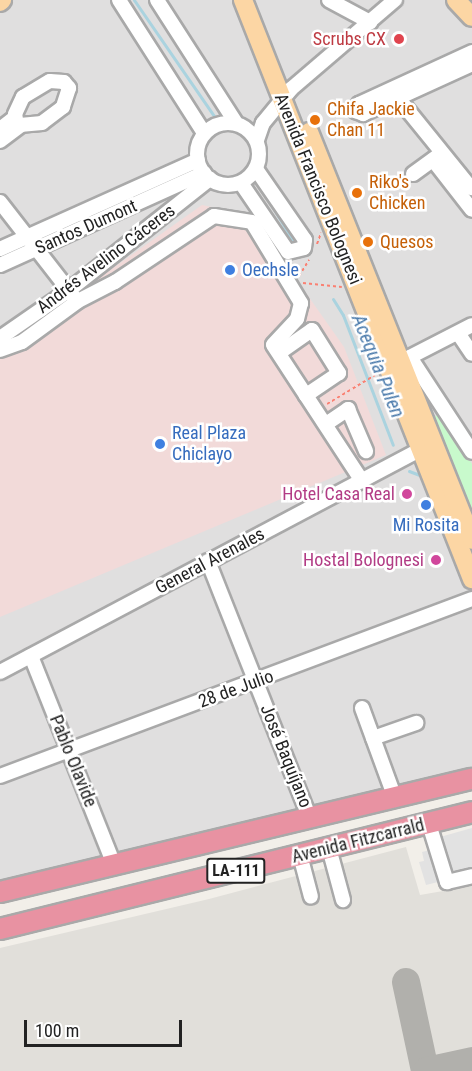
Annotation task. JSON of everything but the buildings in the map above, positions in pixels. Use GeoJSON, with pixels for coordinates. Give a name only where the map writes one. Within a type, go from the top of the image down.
{"type":"FeatureCollection","features":[{"type":"Feature","properties":{"kind":"highway","name":"Avenida Fitzcarrald"},"geometry":{"type":"LineString","coordinates":[[0,892],[472,779]]}},
{"type":"Feature","properties":{"kind":"highway","name":"Avenida Fitzcarrald"},"geometry":{"type":"LineString","coordinates":[[0,929],[472,812]]}},
{"type":"Feature","properties":{"kind":"main road","name":"Avenida Francisco Bolognesi"},"geometry":{"type":"LineString","coordinates":[[243,0],[286,94],[394,365],[420,450],[472,579]]}},
{"type":"Feature","properties":{"kind":"main road","name":"Avenida Francisco Bolognesi"},"geometry":{"type":"LineString","coordinates":[[255,0],[286,94],[355,284],[394,365],[472,540]]}},
{"type":"Feature","properties":{"kind":"main road"},"geometry":{"type":"LineString","coordinates":[[456,0],[472,17]]}},
{"type":"Feature","properties":{"kind":"street"},"geometry":{"type":"LineString","coordinates":[[119,0],[204,133],[204,171],[225,185],[241,183],[256,169],[260,160],[257,140],[263,123],[286,94]]}},
{"type":"Feature","properties":{"kind":"street"},"geometry":{"type":"LineString","coordinates":[[157,0],[242,126],[257,140]]}},
{"type":"Feature","properties":{"kind":"street"},"geometry":{"type":"LineString","coordinates":[[329,0],[370,22]]}},
{"type":"Feature","properties":{"kind":"street"},"geometry":{"type":"LineString","coordinates":[[204,133],[219,123],[242,126],[286,94],[395,0]]}},
{"type":"Feature","properties":{"kind":"street"},"geometry":{"type":"LineString","coordinates":[[472,52],[359,104],[356,111],[363,114],[472,64]]}},
{"type":"Feature","properties":{"kind":"street"},"geometry":{"type":"LineString","coordinates":[[398,98],[438,156],[468,190],[472,210]]}},
{"type":"Feature","properties":{"kind":"street"},"geometry":{"type":"LineString","coordinates":[[0,129],[17,122],[0,141]]}},
{"type":"Feature","properties":{"kind":"street"},"geometry":{"type":"LineString","coordinates":[[413,174],[438,156]]}},
{"type":"Feature","properties":{"kind":"street"},"geometry":{"type":"LineString","coordinates":[[241,183],[288,252],[295,253],[304,248],[305,240],[256,169]]}},
{"type":"Feature","properties":{"kind":"street","name":"Santos Dumont"},"geometry":{"type":"LineString","coordinates":[[0,249],[204,171]]}},
{"type":"Feature","properties":{"kind":"street","name":"Santos Dumont"},"geometry":{"type":"LineString","coordinates":[[0,265],[204,171]]}},
{"type":"Feature","properties":{"kind":"street","name":"Andrés Avelino Cáceres"},"geometry":{"type":"LineString","coordinates":[[0,338],[68,291],[204,171]]}},
{"type":"Feature","properties":{"kind":"street"},"geometry":{"type":"LineString","coordinates":[[0,202],[35,250],[78,301]]}},
{"type":"Feature","properties":{"kind":"street"},"geometry":{"type":"LineString","coordinates":[[0,350],[22,342],[78,301],[115,282],[214,216],[252,222],[301,303],[297,319],[273,345],[362,481]]}},
{"type":"Feature","properties":{"kind":"street"},"geometry":{"type":"LineString","coordinates":[[472,325],[394,365],[472,452]]}},
{"type":"Feature","properties":{"kind":"street"},"geometry":{"type":"LineString","coordinates":[[279,353],[312,330],[339,372],[306,395]]}},
{"type":"Feature","properties":{"kind":"street"},"geometry":{"type":"LineString","coordinates":[[458,333],[472,354]]}},
{"type":"Feature","properties":{"kind":"street"},"geometry":{"type":"LineString","coordinates":[[326,424],[348,409],[366,451]]}},
{"type":"Feature","properties":{"kind":"street","name":"General Arenales"},"geometry":{"type":"LineString","coordinates":[[0,672],[420,450]]}},
{"type":"Feature","properties":{"kind":"street","name":"José Baquíjano"},"geometry":{"type":"LineString","coordinates":[[208,561],[310,818]]}},
{"type":"Feature","properties":{"kind":"street","name":"28 de Julio"},"geometry":{"type":"LineString","coordinates":[[0,776],[257,682],[472,599]]}},
{"type":"Feature","properties":{"kind":"street","name":"Pablo Olavide"},"geometry":{"type":"LineString","coordinates":[[31,657],[114,865]]}},
{"type":"Feature","properties":{"kind":"street"},"geometry":{"type":"LineString","coordinates":[[362,708],[395,798]]}},
{"type":"Feature","properties":{"kind":"street"},"geometry":{"type":"LineString","coordinates":[[373,738],[416,723]]}},
{"type":"Feature","properties":{"kind":"street"},"geometry":{"type":"LineString","coordinates":[[429,824],[447,882],[466,877]]}},
{"type":"Feature","properties":{"kind":"street"},"geometry":{"type":"LineString","coordinates":[[329,848],[343,900]]}},
{"type":"Feature","properties":{"kind":"street"},"geometry":{"type":"LineString","coordinates":[[300,855],[311,897]]}},
{"type":"Feature","properties":{"kind":"path"},"geometry":{"type":"LineString","coordinates":[[299,277],[303,283],[316,285],[345,288],[355,284]]}},
{"type":"Feature","properties":{"kind":"path"},"geometry":{"type":"LineString","coordinates":[[317,411],[364,379],[394,365]]}},
{"type":"Feature","properties":{"kind":"shaded area"},"geometry":{"type":"Polygon","coordinates":[[[0,0],[472,0],[472,785],[0,903],[0,0]]]}},
{"type":"Feature","properties":{"kind":"shaded area"},"geometry":{"type":"Polygon","coordinates":[[[202,205],[251,215],[344,347],[386,455],[0,617],[0,348],[202,205]]]}},
{"type":"Feature","properties":{"kind":"shaded area"},"geometry":{"type":"Polygon","coordinates":[[[472,828],[472,879],[454,884],[440,837],[472,828]]]}},
{"type":"Feature","properties":{"kind":"shaded area"},"geometry":{"type":"Polygon","coordinates":[[[406,847],[420,895],[472,886],[472,1071],[0,1071],[0,948],[209,899],[406,847]]]}},
{"type":"Feature","properties":{"kind":"shaded area"},"geometry":{"type":"Polygon","coordinates":[[[434,849],[442,881],[426,885],[419,862],[424,861],[422,852],[434,849]]]}},
{"type":"Feature","properties":{"kind":"green space"},"geometry":{"type":"Polygon","coordinates":[[[439,414],[472,464],[472,529],[429,420],[439,414]]]}},
{"type":"Feature","properties":{"kind":"waterway","name":"Acequia Pulen"},"geometry":{"type":"LineString","coordinates":[[134,0],[216,119]]}},
{"type":"Feature","properties":{"kind":"waterway","name":"Acequia Pulen"},"geometry":{"type":"LineString","coordinates":[[264,193],[295,244]]}},
{"type":"Feature","properties":{"kind":"waterway","name":"Acequia Pulen"},"geometry":{"type":"LineString","coordinates":[[333,299],[343,315],[393,445]]}},
{"type":"Feature","properties":{"kind":"waterway","name":"Acequia Pulen"},"geometry":{"type":"LineString","coordinates":[[409,471],[422,476]]}},
{"type":"Feature","properties":{"kind":"taxiway"},"geometry":{"type":"LineString","coordinates":[[406,982],[425,1071]]}},
{"type":"Feature","properties":{"kind":"taxiway"},"geometry":{"type":"LineString","coordinates":[[427,1071],[472,1061]]}},
{"type":"Feature","properties":{"kind":"place","name":"Scrubs CX"},"geometry":{"type":"Point","coordinates":[399,39]}},
{"type":"Feature","properties":{"kind":"place","name":"Chifa Jackie Chan 11"},"geometry":{"type":"Point","coordinates":[315,120]}},
{"type":"Feature","properties":{"kind":"place","name":"Riko's Chicken"},"geometry":{"type":"Point","coordinates":[357,193]}},
{"type":"Feature","properties":{"kind":"place","name":"Quesos"},"geometry":{"type":"Point","coordinates":[368,242]}},
{"type":"Feature","properties":{"kind":"place","name":"Oechsle"},"geometry":{"type":"Point","coordinates":[230,270]}},
{"type":"Feature","properties":{"kind":"place","name":"Real Plaza Chiclayo"},"geometry":{"type":"Point","coordinates":[160,444]}},
{"type":"Feature","properties":{"kind":"place","name":"Hotel Casa Real"},"geometry":{"type":"Point","coordinates":[407,494]}},
{"type":"Feature","properties":{"kind":"place","name":"Mi Rosita"},"geometry":{"type":"Point","coordinates":[426,505]}},
{"type":"Feature","properties":{"kind":"place","name":"Hostal Bolognesi"},"geometry":{"type":"Point","coordinates":[436,560]}}]}
